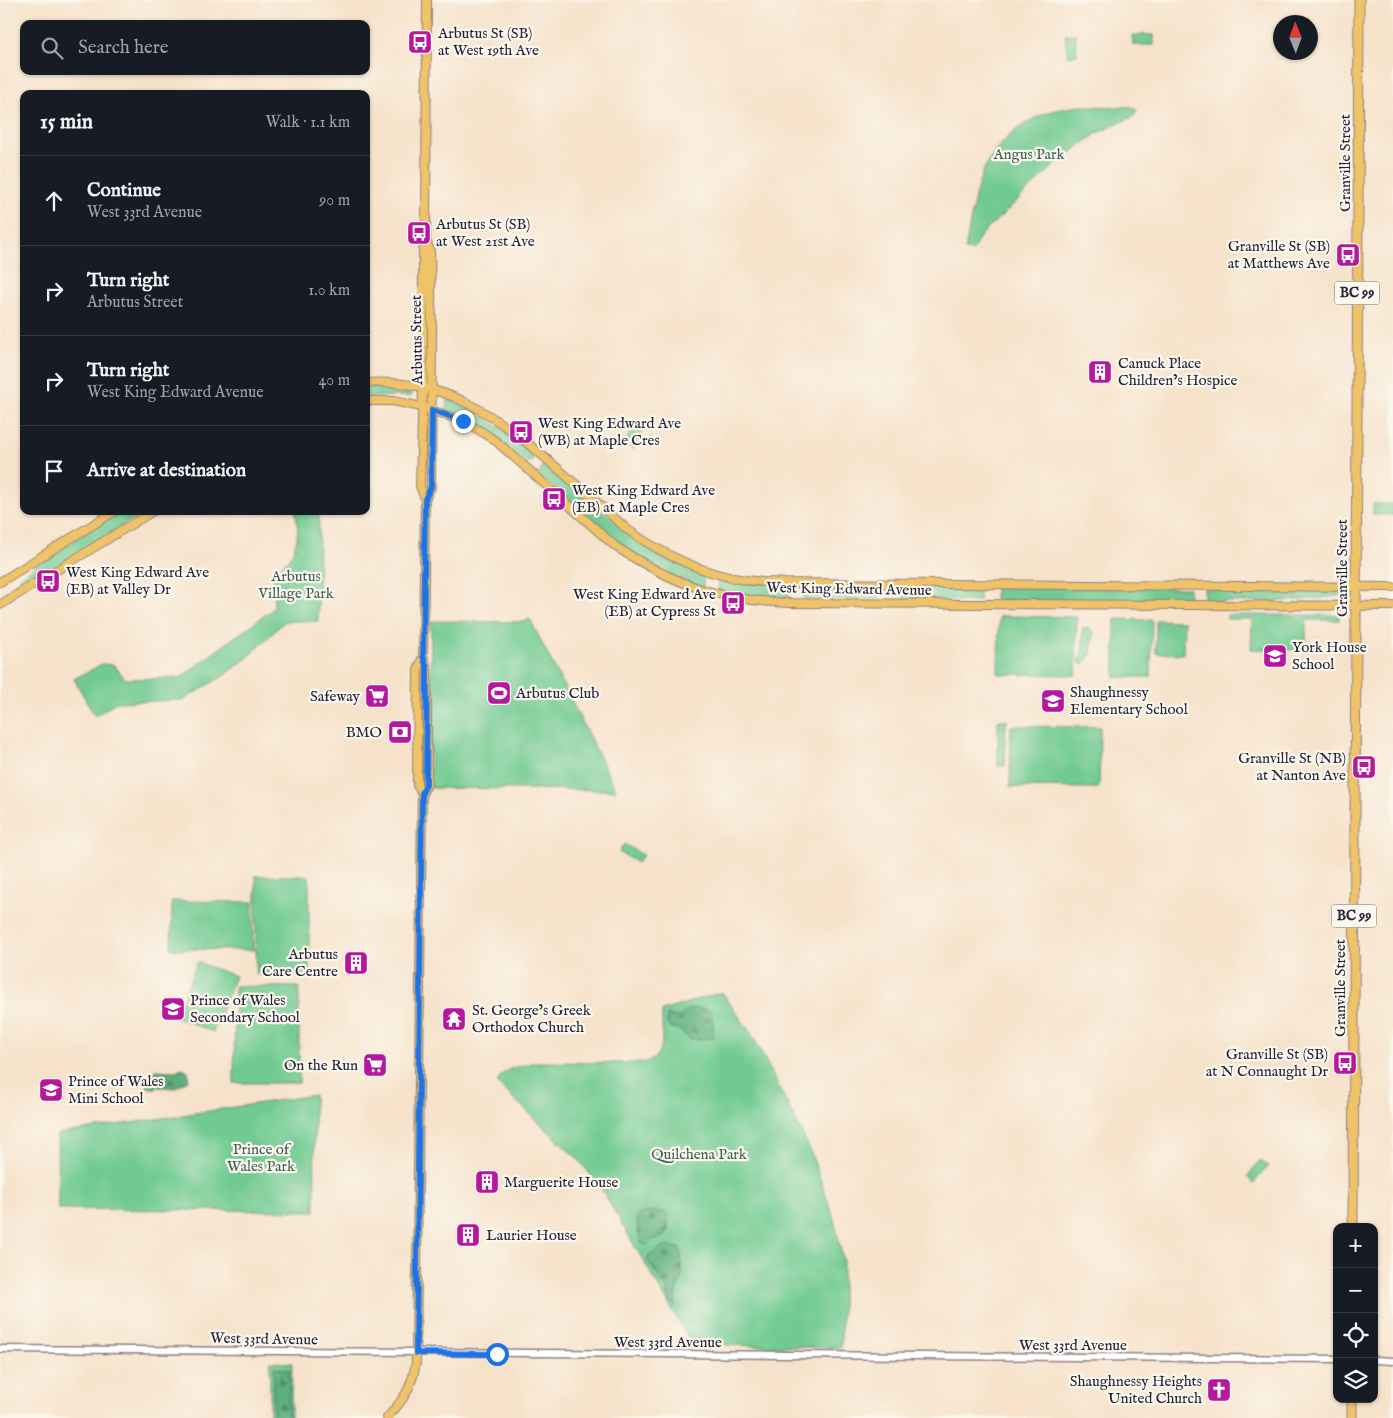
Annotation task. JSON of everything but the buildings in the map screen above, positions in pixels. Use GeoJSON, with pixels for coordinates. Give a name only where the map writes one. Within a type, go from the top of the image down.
{"type":"FeatureCollection","features":[{"type":"Feature","properties":{"kind":"highway","name":"Granville Street"},"geometry":{"type":"LineString","coordinates":[[1353,1223],[1359,0]]}},
{"type":"Feature","properties":{"kind":"highway"},"geometry":{"type":"LineString","coordinates":[[1352,1403],[1352,1418]]}},
{"type":"Feature","properties":{"kind":"main road","name":"Arbutus Street"},"geometry":{"type":"LineString","coordinates":[[387,1418],[403,1400],[410,1387],[416,1362],[422,793],[417,785],[418,670],[423,656],[425,499],[420,486],[423,387],[423,251],[426,240],[427,0]]}},
{"type":"Feature","properties":{"kind":"main road","name":"Arbutus Street"},"geometry":{"type":"LineString","coordinates":[[425,499],[431,487],[432,410],[430,251],[426,240]]}},
{"type":"Feature","properties":{"kind":"main road","name":"West King Edward Avenue"},"geometry":{"type":"LineString","coordinates":[[370,383],[393,382],[423,387],[462,399],[499,421],[628,530],[649,544],[696,566],[739,579],[790,583],[1393,587]]}},
{"type":"Feature","properties":{"kind":"main road","name":"West King Edward Avenue"},"geometry":{"type":"LineString","coordinates":[[370,401],[393,401],[422,407],[463,421],[490,437],[615,546],[667,577],[692,587],[743,600],[798,603],[1393,606]]}},
{"type":"Feature","properties":{"kind":"main road"},"geometry":{"type":"LineString","coordinates":[[0,582],[109,515]]}},
{"type":"Feature","properties":{"kind":"main road"},"geometry":{"type":"LineString","coordinates":[[0,605],[147,515]]}},
{"type":"Feature","properties":{"kind":"street","name":"West 33rd Avenue"},"geometry":{"type":"LineString","coordinates":[[0,1349],[1333,1359]]}},
{"type":"Feature","properties":{"kind":"street"},"geometry":{"type":"LineString","coordinates":[[1378,1360],[1393,1361]]}},
{"type":"Feature","properties":{"kind":"green space"},"geometry":{"type":"Polygon","coordinates":[[[1075,34],[1077,55],[1067,56],[1065,35],[1075,34]]]}},
{"type":"Feature","properties":{"kind":"green space"},"geometry":{"type":"Polygon","coordinates":[[[1132,35],[1154,35],[1154,45],[1133,45],[1132,35]]]}},
{"type":"Feature","properties":{"kind":"green space","name":"Angus Park"},"geometry":{"type":"Polygon","coordinates":[[[1078,106],[1134,107],[1137,111],[1134,116],[1096,134],[1058,162],[981,235],[972,251],[965,250],[979,183],[993,153],[1010,135],[1030,121],[1052,111],[1078,106]]]}},
{"type":"Feature","properties":{"kind":"green space"},"geometry":{"type":"Polygon","coordinates":[[[370,386],[396,386],[412,393],[412,396],[370,397],[370,386]]]}},
{"type":"Feature","properties":{"kind":"green space"},"geometry":{"type":"Polygon","coordinates":[[[447,400],[465,407],[507,432],[528,448],[534,457],[532,461],[525,463],[489,432],[447,411],[447,400]]]}},
{"type":"Feature","properties":{"kind":"green space"},"geometry":{"type":"Polygon","coordinates":[[[633,425],[643,429],[634,449],[625,445],[633,425]]]}},
{"type":"Feature","properties":{"kind":"green space"},"geometry":{"type":"Polygon","coordinates":[[[544,462],[641,543],[671,560],[704,573],[703,587],[674,576],[630,551],[608,535],[539,475],[544,462]]]}},
{"type":"Feature","properties":{"kind":"green space"},"geometry":{"type":"Polygon","coordinates":[[[1373,504],[1393,504],[1393,515],[1373,515],[1373,504]]]}},
{"type":"Feature","properties":{"kind":"green space"},"geometry":{"type":"Polygon","coordinates":[[[115,515],[139,515],[41,575],[26,582],[20,581],[20,578],[40,562],[115,515]]]}},
{"type":"Feature","properties":{"kind":"green space","name":"Arbutus Village Park"},"geometry":{"type":"Polygon","coordinates":[[[296,515],[319,515],[318,621],[285,621],[247,658],[223,676],[183,700],[116,702],[95,716],[74,679],[102,664],[114,665],[125,679],[180,678],[274,608],[274,572],[288,560],[292,553],[297,537],[296,515]]]}},
{"type":"Feature","properties":{"kind":"green space"},"geometry":{"type":"Polygon","coordinates":[[[719,577],[788,586],[789,599],[755,598],[718,591],[719,577]]]}},
{"type":"Feature","properties":{"kind":"green space"},"geometry":{"type":"Polygon","coordinates":[[[804,586],[879,586],[879,600],[804,599],[804,586]]]}},
{"type":"Feature","properties":{"kind":"green space"},"geometry":{"type":"Polygon","coordinates":[[[905,586],[979,587],[979,601],[904,600],[905,586]]]}},
{"type":"Feature","properties":{"kind":"green space"},"geometry":{"type":"Polygon","coordinates":[[[995,587],[1189,588],[1189,602],[995,600],[995,587]]]}},
{"type":"Feature","properties":{"kind":"green space"},"geometry":{"type":"Polygon","coordinates":[[[1204,589],[1339,590],[1343,593],[1342,595],[1325,598],[1291,601],[1204,602],[1204,589]]]}},
{"type":"Feature","properties":{"kind":"green space"},"geometry":{"type":"Polygon","coordinates":[[[1227,615],[1339,615],[1339,620],[1306,620],[1306,650],[1251,649],[1252,619],[1227,619],[1227,615]]]}},
{"type":"Feature","properties":{"kind":"green space"},"geometry":{"type":"Polygon","coordinates":[[[999,616],[1077,617],[1076,675],[998,674],[999,616]]]}},
{"type":"Feature","properties":{"kind":"green space","name":"Arbutus Club"},"geometry":{"type":"Polygon","coordinates":[[[530,619],[616,790],[432,788],[430,783],[431,621],[524,622],[530,619]]]}},
{"type":"Feature","properties":{"kind":"green space"},"geometry":{"type":"Polygon","coordinates":[[[1115,619],[1152,620],[1151,677],[1115,677],[1115,619]]]}},
{"type":"Feature","properties":{"kind":"green space"},"geometry":{"type":"Polygon","coordinates":[[[1156,620],[1184,621],[1183,654],[1156,653],[1156,620]]]}},
{"type":"Feature","properties":{"kind":"green space"},"geometry":{"type":"Polygon","coordinates":[[[1089,627],[1094,633],[1091,654],[1083,665],[1079,663],[1083,647],[1082,628],[1089,627]]]}},
{"type":"Feature","properties":{"kind":"green space"},"geometry":{"type":"Polygon","coordinates":[[[1007,720],[1005,766],[998,766],[998,721],[1007,720]]]}},
{"type":"Feature","properties":{"kind":"green space"},"geometry":{"type":"Polygon","coordinates":[[[1011,726],[1100,727],[1099,788],[1010,787],[1011,726]]]}},
{"type":"Feature","properties":{"kind":"green space"},"geometry":{"type":"Polygon","coordinates":[[[624,844],[643,855],[637,863],[619,852],[624,844]]]}},
{"type":"Feature","properties":{"kind":"green space"},"geometry":{"type":"Polygon","coordinates":[[[256,876],[309,876],[309,974],[256,974],[256,876]]]}},
{"type":"Feature","properties":{"kind":"green space"},"geometry":{"type":"Polygon","coordinates":[[[172,901],[253,902],[253,950],[171,949],[172,901]]]}},
{"type":"Feature","properties":{"kind":"green space"},"geometry":{"type":"Polygon","coordinates":[[[197,962],[235,976],[213,1032],[176,1017],[197,962]]]}},
{"type":"Feature","properties":{"kind":"green space"},"geometry":{"type":"Polygon","coordinates":[[[235,986],[299,987],[299,1083],[234,1083],[235,986]]]}},
{"type":"Feature","properties":{"kind":"green space","name":"Quilchena Park"},"geometry":{"type":"Polygon","coordinates":[[[722,992],[754,1038],[808,1145],[833,1215],[843,1260],[841,1348],[692,1344],[602,1190],[578,1159],[497,1083],[501,1075],[510,1069],[536,1062],[638,1063],[648,1061],[655,1058],[661,1045],[662,1011],[722,992]]]}},
{"type":"Feature","properties":{"kind":"green space"},"geometry":{"type":"Polygon","coordinates":[[[694,1008],[710,1010],[714,1038],[690,1039],[678,1029],[671,1028],[667,1024],[667,1015],[679,1017],[687,1010],[694,1008]]]}},
{"type":"Feature","properties":{"kind":"green space"},"geometry":{"type":"Polygon","coordinates":[[[182,1068],[187,1070],[189,1074],[188,1080],[175,1088],[158,1087],[155,1089],[147,1087],[148,1078],[155,1070],[175,1071],[182,1068]]]}},
{"type":"Feature","properties":{"kind":"green space","name":"Prince of Wales Park"},"geometry":{"type":"Polygon","coordinates":[[[314,1095],[315,1211],[58,1209],[57,1134],[314,1095]]]}},
{"type":"Feature","properties":{"kind":"green space"},"geometry":{"type":"Polygon","coordinates":[[[1260,1160],[1268,1166],[1254,1183],[1247,1177],[1260,1160]]]}},
{"type":"Feature","properties":{"kind":"green space"},"geometry":{"type":"Polygon","coordinates":[[[655,1211],[664,1212],[668,1215],[668,1230],[665,1236],[652,1240],[647,1245],[641,1243],[637,1226],[638,1214],[655,1211]]]}},
{"type":"Feature","properties":{"kind":"green space"},"geometry":{"type":"Polygon","coordinates":[[[665,1246],[679,1248],[681,1251],[682,1277],[677,1288],[675,1306],[671,1303],[667,1289],[647,1260],[649,1255],[665,1246]]]}},
{"type":"Feature","properties":{"kind":"green space"},"geometry":{"type":"Polygon","coordinates":[[[270,1362],[292,1363],[291,1418],[270,1418],[270,1362]]]}},
{"type":"Feature","properties":{"kind":"green space"},"geometry":{"type":"Polygon","coordinates":[[[274,1367],[290,1370],[288,1418],[273,1418],[274,1367]]]}},
{"type":"Feature","properties":{"kind":"place","name":"Arbutus St (SB) at West 19th Ave"},"geometry":{"type":"Point","coordinates":[420,42]}},
{"type":"Feature","properties":{"kind":"place","name":"Arbutus St (SB) at West 21st Ave"},"geometry":{"type":"Point","coordinates":[419,233]}},
{"type":"Feature","properties":{"kind":"place","name":"Granville St (SB) at Matthews Ave"},"geometry":{"type":"Point","coordinates":[1348,255]}},
{"type":"Feature","properties":{"kind":"place","name":"Canuck Place Children’s Hospice"},"geometry":{"type":"Point","coordinates":[1100,372]}},
{"type":"Feature","properties":{"kind":"place","name":"West King Edward Ave (WB) at Maple Cres"},"geometry":{"type":"Point","coordinates":[521,432]}},
{"type":"Feature","properties":{"kind":"place","name":"West King Edward Ave (EB) at Maple Cres"},"geometry":{"type":"Point","coordinates":[554,499]}},
{"type":"Feature","properties":{"kind":"place","name":"West King Edward Ave (EB) at Valley Dr"},"geometry":{"type":"Point","coordinates":[48,581]}},
{"type":"Feature","properties":{"kind":"place","name":"West King Edward Ave (EB) at Cypress St"},"geometry":{"type":"Point","coordinates":[733,603]}},
{"type":"Feature","properties":{"kind":"place","name":"York House School"},"geometry":{"type":"Point","coordinates":[1275,656]}},
{"type":"Feature","properties":{"kind":"place","name":"Arbutus Club"},"geometry":{"type":"Point","coordinates":[499,693]}},
{"type":"Feature","properties":{"kind":"place","name":"Safeway"},"geometry":{"type":"Point","coordinates":[377,696]}},
{"type":"Feature","properties":{"kind":"place","name":"Shaughnessy Elementary School"},"geometry":{"type":"Point","coordinates":[1053,701]}},
{"type":"Feature","properties":{"kind":"place","name":"BMO"},"geometry":{"type":"Point","coordinates":[400,732]}},
{"type":"Feature","properties":{"kind":"place","name":"Granville St (NB) at Nanton Ave"},"geometry":{"type":"Point","coordinates":[1364,767]}},
{"type":"Feature","properties":{"kind":"place","name":"Arbutus Care Centre"},"geometry":{"type":"Point","coordinates":[356,963]}},
{"type":"Feature","properties":{"kind":"place","name":"Prince of Wales Secondary School"},"geometry":{"type":"Point","coordinates":[173,1009]}},
{"type":"Feature","properties":{"kind":"place","name":"St. George’s Greek Orthodox Church"},"geometry":{"type":"Point","coordinates":[454,1019]}},
{"type":"Feature","properties":{"kind":"place","name":"Granville St (SB) at N Connaught Dr"},"geometry":{"type":"Point","coordinates":[1345,1063]}},
{"type":"Feature","properties":{"kind":"place","name":"On the Run"},"geometry":{"type":"Point","coordinates":[375,1065]}},
{"type":"Feature","properties":{"kind":"place","name":"Prince of Wales Mini School"},"geometry":{"type":"Point","coordinates":[51,1090]}},
{"type":"Feature","properties":{"kind":"place","name":"Marguerite House"},"geometry":{"type":"Point","coordinates":[487,1182]}},
{"type":"Feature","properties":{"kind":"place","name":"Laurier House"},"geometry":{"type":"Point","coordinates":[468,1235]}},
{"type":"Feature","properties":{"kind":"place","name":"Shaughnessy Heights United Church"},"geometry":{"type":"Point","coordinates":[1219,1390]}},
{"type":"Feature","properties":{"kind":"route"},"geometry":{"type":"LineString","coordinates":[[463,421],[432,410],[431,487],[425,499],[423,656],[427,668],[428,711],[426,785],[422,793],[416,1353],[497,1354]]}}]}
